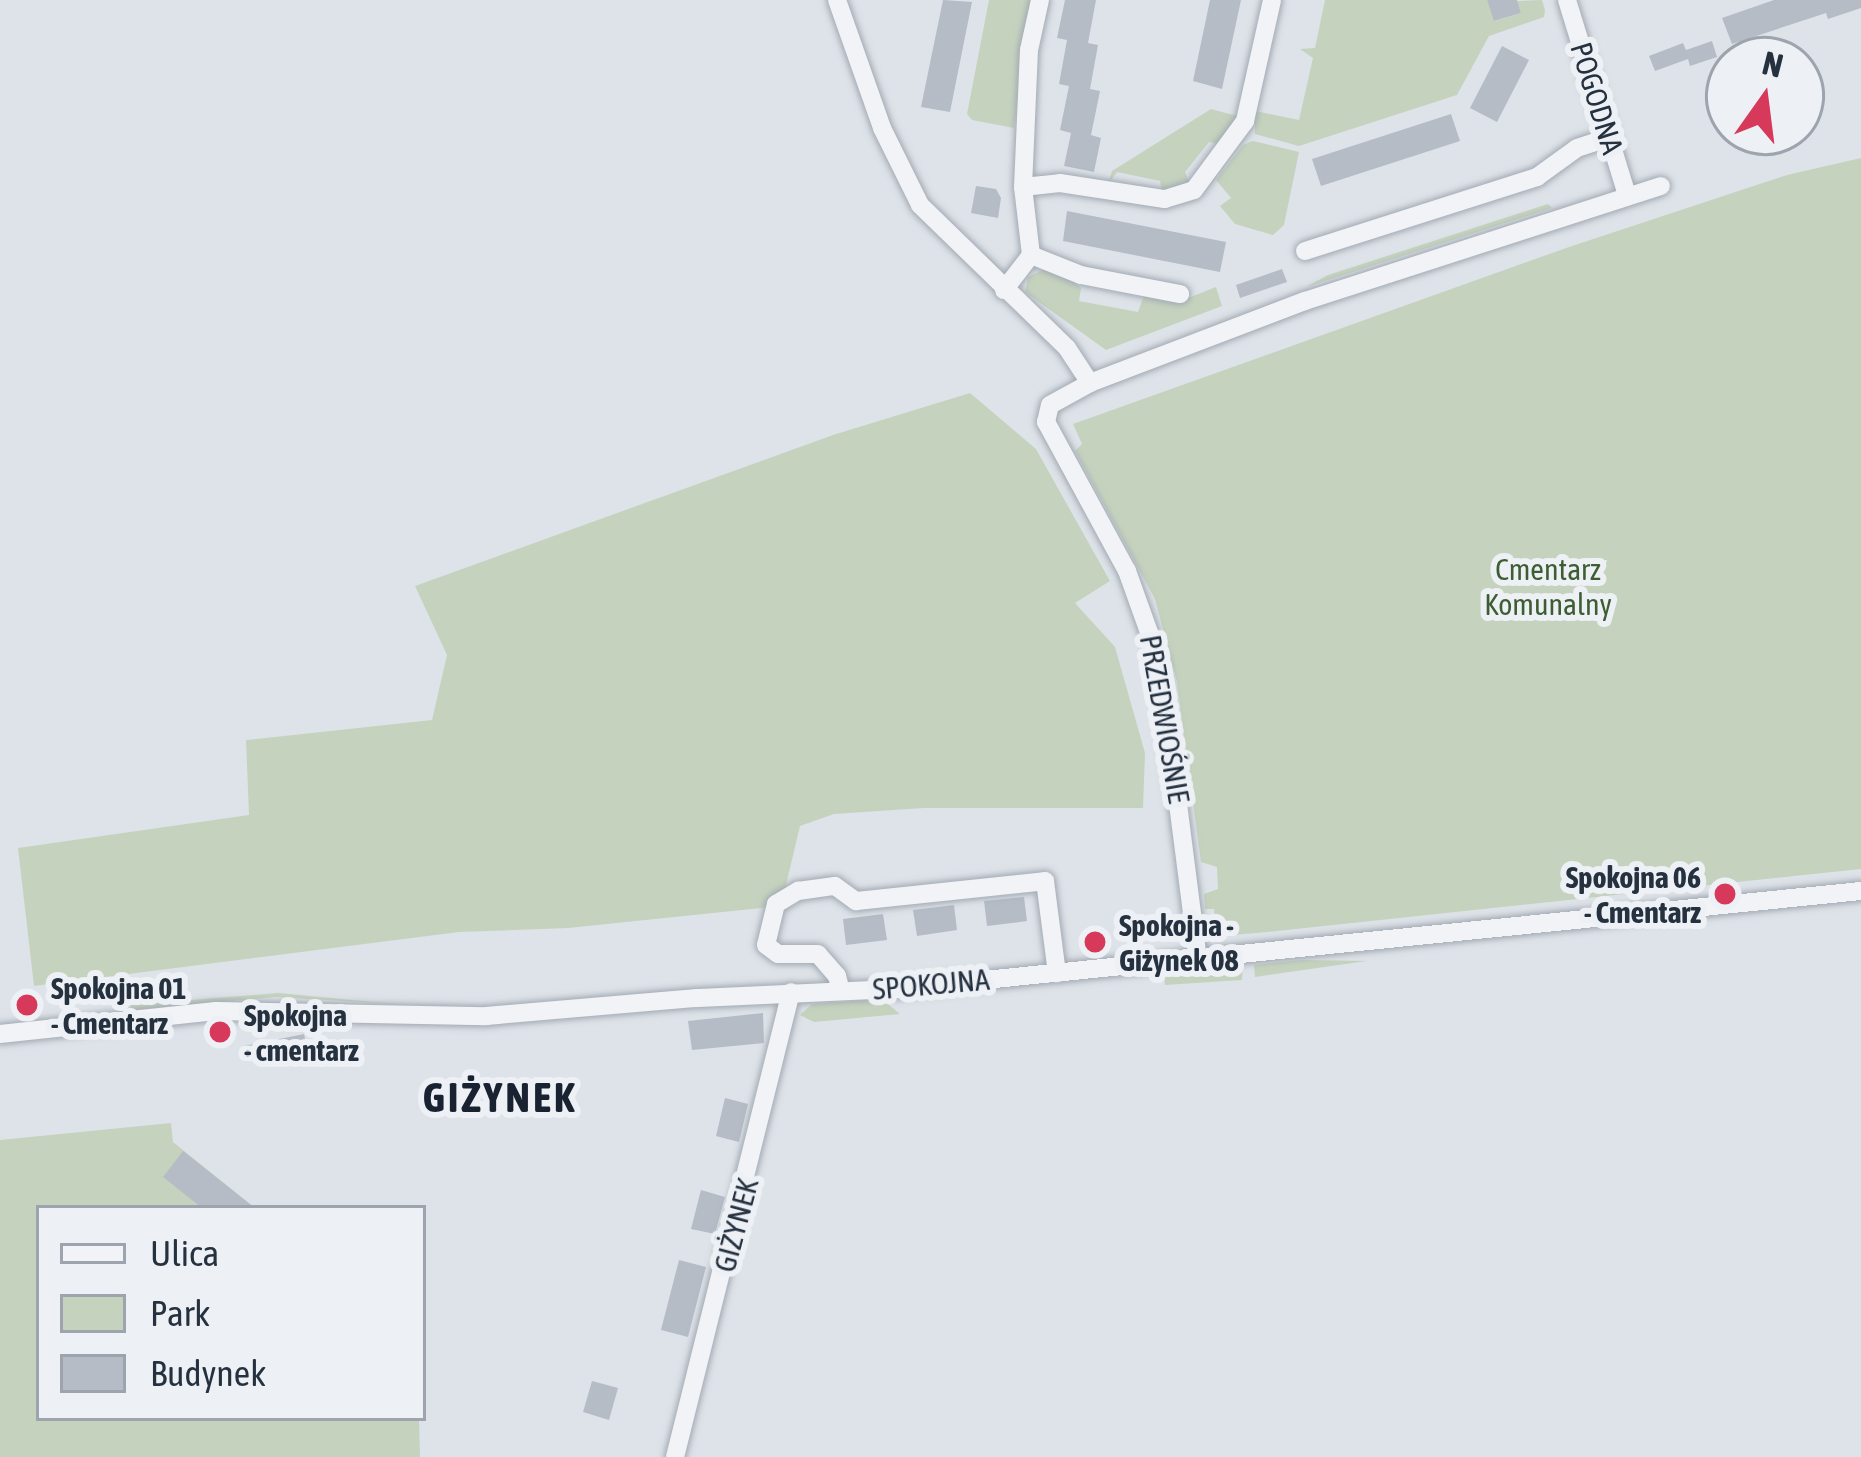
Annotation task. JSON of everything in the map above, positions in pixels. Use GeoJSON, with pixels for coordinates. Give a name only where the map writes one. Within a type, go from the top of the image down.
{"type":"FeatureCollection","features":[{"type":"Feature","properties":{"kind":"street"},"geometry":{"type":"LineString","coordinates":[[837,0],[899,170],[920,205],[1067,348],[1090,383]]}},
{"type":"Feature","properties":{"kind":"street"},"geometry":{"type":"LineString","coordinates":[[1004,290],[1031,255],[1023,187],[1029,50],[1040,0]]}},
{"type":"Feature","properties":{"kind":"street"},"geometry":{"type":"LineString","coordinates":[[1023,187],[1060,183],[1165,199],[1194,190],[1245,121],[1272,0]]}},
{"type":"Feature","properties":{"kind":"street","name":"POGODNA"},"geometry":{"type":"LineString","coordinates":[[1567,0],[1627,195]]}},
{"type":"Feature","properties":{"kind":"street"},"geometry":{"type":"LineString","coordinates":[[1306,251],[1538,177],[1576,148],[1610,137]]}},
{"type":"Feature","properties":{"kind":"street","name":"PRZEDWIOŚNIE"},"geometry":{"type":"LineString","coordinates":[[1198,960],[1160,663],[1127,572],[1046,422],[1057,398],[1305,301],[1661,186]]}},
{"type":"Feature","properties":{"kind":"street"},"geometry":{"type":"LineString","coordinates":[[1031,255],[1081,275],[1180,294]]}},
{"type":"Feature","properties":{"kind":"street"},"geometry":{"type":"LineString","coordinates":[[841,991],[818,954],[778,954],[766,945],[776,904],[798,890],[836,886],[856,901],[1045,881],[1057,974]]}},
{"type":"Feature","properties":{"kind":"street","name":"SPOKOJNA"},"geometry":{"type":"LineString","coordinates":[[0,1034],[216,1011],[486,1016],[841,991],[1057,974],[1861,891]]}},
{"type":"Feature","properties":{"kind":"street","name":"GIŻYNEK"},"geometry":{"type":"LineString","coordinates":[[675,1457],[791,992]]}},
{"type":"Feature","properties":{"kind":"green space"},"geometry":{"type":"Polygon","coordinates":[[[989,0],[1031,0],[1014,128],[972,120],[967,114],[989,0]]]}},
{"type":"Feature","properties":{"kind":"green space"},"geometry":{"type":"Polygon","coordinates":[[[1325,0],[1487,0],[1495,21],[1521,13],[1517,1],[1542,0],[1545,10],[1544,17],[1489,36],[1457,95],[1299,146],[1255,134],[1255,111],[1299,120],[1313,58],[1300,49],[1315,48],[1325,0]]]}},
{"type":"Feature","properties":{"kind":"green space"},"geometry":{"type":"Polygon","coordinates":[[[1211,109],[1237,116],[1222,145],[1209,142],[1185,172],[1190,184],[1162,192],[1160,181],[1117,172],[1108,184],[1112,171],[1211,109]]]}},
{"type":"Feature","properties":{"kind":"green space"},"geometry":{"type":"Polygon","coordinates":[[[1253,141],[1299,152],[1284,225],[1273,235],[1235,224],[1220,206],[1231,198],[1216,180],[1243,145],[1253,141]]]}},
{"type":"Feature","properties":{"kind":"green space","name":"Cmentarz Komunalny"},"geometry":{"type":"Polygon","coordinates":[[[1861,158],[1861,869],[1267,932],[1233,935],[1216,927],[1214,909],[1205,909],[1204,894],[1218,889],[1217,867],[1201,862],[1177,682],[1155,599],[1075,451],[1082,444],[1073,424],[1569,247],[1787,175],[1861,158]]]}},
{"type":"Feature","properties":{"kind":"green space"},"geometry":{"type":"Polygon","coordinates":[[[1548,204],[1552,208],[1306,287],[1328,275],[1548,204]]]}},
{"type":"Feature","properties":{"kind":"green space"},"geometry":{"type":"Polygon","coordinates":[[[1045,269],[1061,272],[1081,288],[1079,301],[1138,312],[1144,295],[1183,300],[1216,287],[1222,306],[1106,350],[1025,292],[1028,277],[1045,269]]]}},
{"type":"Feature","properties":{"kind":"green space"},"geometry":{"type":"Polygon","coordinates":[[[970,393],[1036,449],[1110,581],[1075,603],[1115,647],[1145,753],[1143,808],[924,808],[834,814],[800,826],[781,906],[568,928],[459,932],[34,986],[18,848],[249,815],[246,740],[432,720],[447,655],[415,586],[833,435],[970,393]]]}},
{"type":"Feature","properties":{"kind":"green space"},"geometry":{"type":"Polygon","coordinates":[[[1367,961],[1255,977],[1254,965],[1367,961]]]}},
{"type":"Feature","properties":{"kind":"green space"},"geometry":{"type":"Polygon","coordinates":[[[1243,965],[1242,980],[1165,985],[1164,973],[1243,965]]]}},
{"type":"Feature","properties":{"kind":"green space"},"geometry":{"type":"Polygon","coordinates":[[[278,993],[395,1004],[276,997],[130,1010],[131,1005],[278,993]]]}},
{"type":"Feature","properties":{"kind":"green space"},"geometry":{"type":"Polygon","coordinates":[[[882,999],[900,1014],[814,1022],[800,1015],[812,1004],[882,999]]]}},
{"type":"Feature","properties":{"kind":"green space"},"geometry":{"type":"Polygon","coordinates":[[[171,1123],[173,1142],[251,1205],[36,1205],[36,1421],[419,1421],[420,1457],[0,1457],[0,1140],[171,1123]]]}},
{"type":"Feature","properties":{"kind":"building"},"geometry":{"type":"Polygon","coordinates":[[[943,0],[972,2],[950,112],[921,107],[943,0]]]}},
{"type":"Feature","properties":{"kind":"building"},"geometry":{"type":"Polygon","coordinates":[[[1065,0],[1096,0],[1088,43],[1098,45],[1090,89],[1100,91],[1091,135],[1101,138],[1094,172],[1064,166],[1071,133],[1060,130],[1069,86],[1059,84],[1067,40],[1057,38],[1065,0]]]}},
{"type":"Feature","properties":{"kind":"building"},"geometry":{"type":"Polygon","coordinates":[[[1210,0],[1241,0],[1222,89],[1193,81],[1210,0]]]}},
{"type":"Feature","properties":{"kind":"building"},"geometry":{"type":"Polygon","coordinates":[[[1487,0],[1517,0],[1521,13],[1494,21],[1487,0]]]}},
{"type":"Feature","properties":{"kind":"building"},"geometry":{"type":"Polygon","coordinates":[[[1774,0],[1861,0],[1861,8],[1828,19],[1826,13],[1756,36],[1729,36],[1722,18],[1774,0]]]}},
{"type":"Feature","properties":{"kind":"building"},"geometry":{"type":"Polygon","coordinates":[[[1683,43],[1686,50],[1705,43],[1705,61],[1690,66],[1688,59],[1655,71],[1649,56],[1683,43]]]}},
{"type":"Feature","properties":{"kind":"building"},"geometry":{"type":"Polygon","coordinates":[[[1502,46],[1529,60],[1497,122],[1470,108],[1502,46]]]}},
{"type":"Feature","properties":{"kind":"building"},"geometry":{"type":"Polygon","coordinates":[[[1451,114],[1460,141],[1321,186],[1312,159],[1451,114]]]}},
{"type":"Feature","properties":{"kind":"building"},"geometry":{"type":"Polygon","coordinates":[[[976,186],[996,189],[1001,198],[998,218],[971,213],[976,186]]]}},
{"type":"Feature","properties":{"kind":"building"},"geometry":{"type":"Polygon","coordinates":[[[1067,211],[1226,242],[1220,272],[1063,241],[1067,211]]]}},
{"type":"Feature","properties":{"kind":"building"},"geometry":{"type":"Polygon","coordinates":[[[1282,269],[1287,282],[1240,298],[1236,285],[1282,269]]]}},
{"type":"Feature","properties":{"kind":"building"},"geometry":{"type":"Polygon","coordinates":[[[1024,897],[1027,921],[987,926],[984,901],[1024,897]]]}},
{"type":"Feature","properties":{"kind":"building"},"geometry":{"type":"Polygon","coordinates":[[[954,905],[957,930],[917,936],[913,910],[954,905]]]}},
{"type":"Feature","properties":{"kind":"building"},"geometry":{"type":"Polygon","coordinates":[[[883,914],[887,940],[846,945],[843,919],[883,914]]]}},
{"type":"Feature","properties":{"kind":"building"},"geometry":{"type":"Polygon","coordinates":[[[763,1013],[764,1043],[692,1050],[688,1021],[763,1013]]]}},
{"type":"Feature","properties":{"kind":"building"},"geometry":{"type":"Polygon","coordinates":[[[304,1034],[307,1048],[247,1060],[244,1046],[304,1034]]]}},
{"type":"Feature","properties":{"kind":"building"},"geometry":{"type":"Polygon","coordinates":[[[725,1098],[748,1104],[739,1142],[716,1136],[725,1098]]]}},
{"type":"Feature","properties":{"kind":"building"},"geometry":{"type":"Polygon","coordinates":[[[183,1151],[251,1205],[198,1205],[163,1177],[183,1151]]]}},
{"type":"Feature","properties":{"kind":"building"},"geometry":{"type":"Polygon","coordinates":[[[701,1190],[725,1197],[715,1234],[691,1229],[701,1190]]]}},
{"type":"Feature","properties":{"kind":"building"},"geometry":{"type":"Polygon","coordinates":[[[679,1260],[706,1267],[688,1337],[661,1330],[679,1260]]]}},
{"type":"Feature","properties":{"kind":"building"},"geometry":{"type":"Polygon","coordinates":[[[592,1381],[618,1388],[609,1420],[583,1412],[592,1381]]]}},
{"type":"Feature","properties":{"kind":"place","name":"Spokojna 06 - Cmentarz"},"geometry":{"type":"Point","coordinates":[1725,894]}},
{"type":"Feature","properties":{"kind":"place","name":"Spokojna - Giżynek 08"},"geometry":{"type":"Point","coordinates":[1095,942]}},
{"type":"Feature","properties":{"kind":"place","name":"Spokojna 01 - Cmentarz"},"geometry":{"type":"Point","coordinates":[27,1005]}},
{"type":"Feature","properties":{"kind":"place","name":"Spokojna - cmentarz"},"geometry":{"type":"Point","coordinates":[220,1032]}},
{"type":"Feature","properties":{"kind":"district","name":"GIŻYNEK"},"geometry":{"type":"Point","coordinates":[500,1097]}}]}
